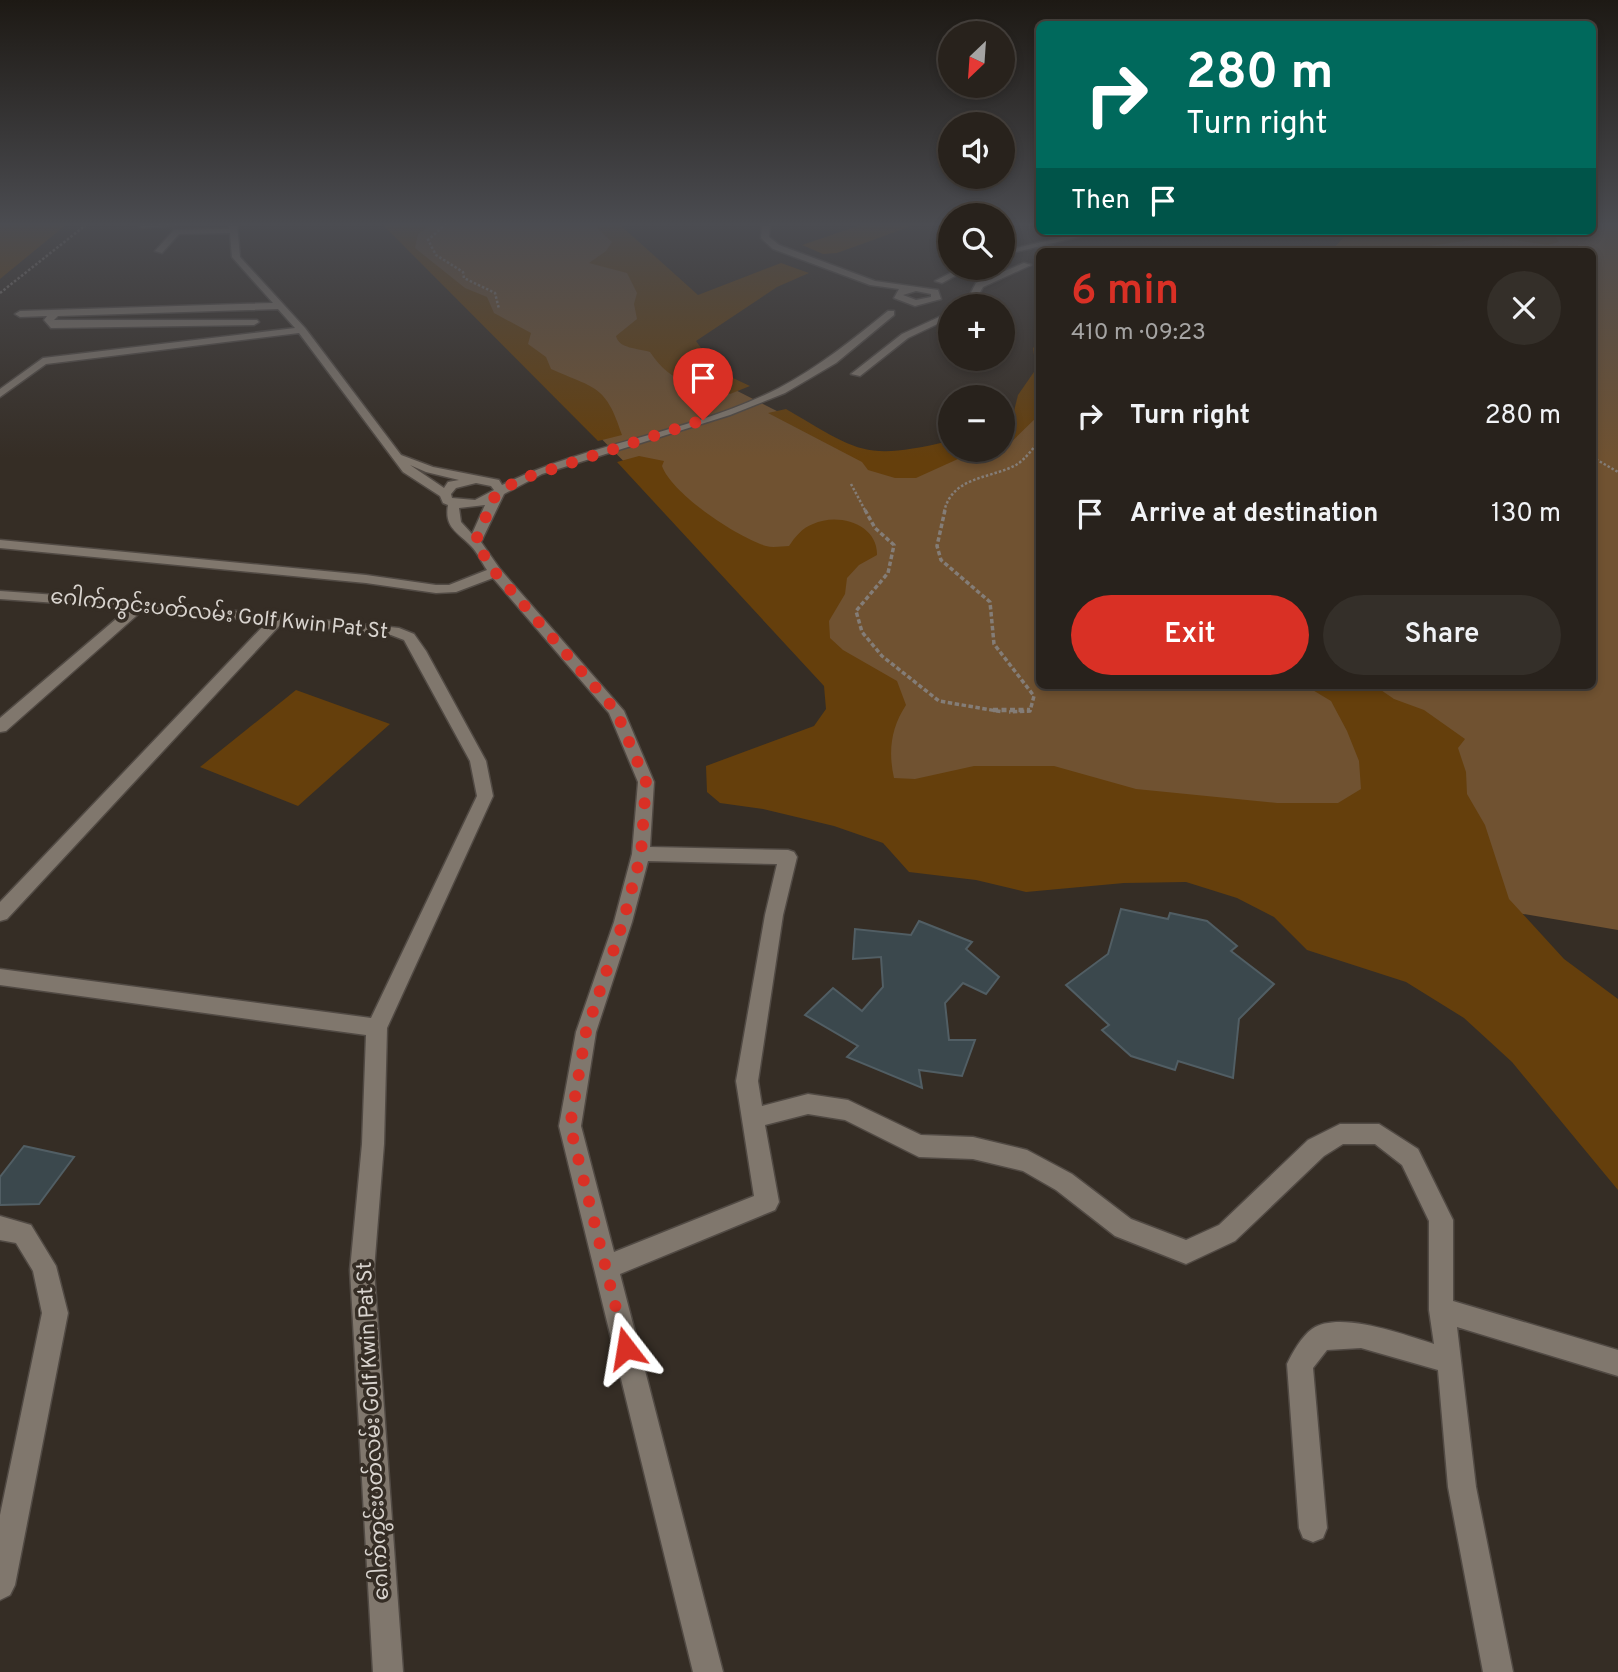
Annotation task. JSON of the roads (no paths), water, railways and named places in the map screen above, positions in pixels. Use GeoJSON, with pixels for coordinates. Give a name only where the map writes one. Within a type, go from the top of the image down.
{"type":"FeatureCollection","features":[{"type":"Feature","properties":{"kind":"street"},"geometry":{"type":"LineString","coordinates":[[275,302],[302,330],[417,479],[449,499],[477,504],[538,472]]}},
{"type":"Feature","properties":{"kind":"street"},"geometry":{"type":"LineString","coordinates":[[891,313],[897,302]]}},
{"type":"Feature","properties":{"kind":"street"},"geometry":{"type":"LineString","coordinates":[[918,302],[938,305]]}},
{"type":"Feature","properties":{"kind":"street"},"geometry":{"type":"LineString","coordinates":[[708,1672],[570,1126],[586,1032],[623,922],[641,854],[646,782],[616,711],[495,572],[475,542],[462,535],[454,524],[449,499],[452,485],[538,472],[713,417],[781,391],[832,362],[891,313],[922,303]]}},
{"type":"Feature","properties":{"kind":"street"},"geometry":{"type":"LineString","coordinates":[[20,314],[278,306]]}},
{"type":"Feature","properties":{"kind":"street"},"geometry":{"type":"LineString","coordinates":[[139,324],[152,310]]}},
{"type":"Feature","properties":{"kind":"street"},"geometry":{"type":"LineString","coordinates":[[856,374],[938,312]]}},
{"type":"Feature","properties":{"kind":"street"},"geometry":{"type":"LineString","coordinates":[[55,313],[49,320],[51,325],[254,322]]}},
{"type":"Feature","properties":{"kind":"street"},"geometry":{"type":"LineString","coordinates":[[0,394],[43,361],[302,330]]}},
{"type":"Feature","properties":{"kind":"street"},"geometry":{"type":"LineString","coordinates":[[402,458],[430,470],[495,483],[498,494],[475,542]]}},
{"type":"Feature","properties":{"kind":"street"},"geometry":{"type":"LineString","coordinates":[[0,544],[366,579],[436,589],[469,584],[495,572]]}},
{"type":"Feature","properties":{"kind":"street","name":"ဂေါက်ကွင်းပတ်လမ်း Golf Kwin Pat St"},"geometry":{"type":"LineString","coordinates":[[0,595],[141,604],[394,631],[409,637],[419,651],[478,761],[485,796],[377,1028],[373,1144],[362,1270],[388,1672]]}},
{"type":"Feature","properties":{"kind":"street"},"geometry":{"type":"LineString","coordinates":[[0,727],[141,604]]}},
{"type":"Feature","properties":{"kind":"street"},"geometry":{"type":"LineString","coordinates":[[0,914],[278,619]]}},
{"type":"Feature","properties":{"kind":"street"},"geometry":{"type":"LineString","coordinates":[[606,1267],[767,1202],[747,1081],[774,915],[788,857],[641,854]]}},
{"type":"Feature","properties":{"kind":"street"},"geometry":{"type":"LineString","coordinates":[[0,977],[377,1028]]}},
{"type":"Feature","properties":{"kind":"street"},"geometry":{"type":"LineString","coordinates":[[753,1118],[808,1104],[848,1110],[919,1146],[973,1148],[1027,1161],[1064,1182],[1124,1228],[1186,1252],[1227,1233],[1317,1148],[1340,1133],[1379,1134],[1410,1157],[1441,1220],[1441,1310],[1450,1361],[1462,1487],[1498,1672]]}},
{"type":"Feature","properties":{"kind":"street"},"geometry":{"type":"LineString","coordinates":[[0,1228],[23,1233],[44,1266],[55,1313],[0,1585]]}},
{"type":"Feature","properties":{"kind":"street"},"geometry":{"type":"LineString","coordinates":[[1441,1310],[1618,1363]]}},
{"type":"Feature","properties":{"kind":"street"},"geometry":{"type":"LineString","coordinates":[[1313,1528],[1300,1364],[1320,1338],[1361,1335],[1450,1361]]}}]}
